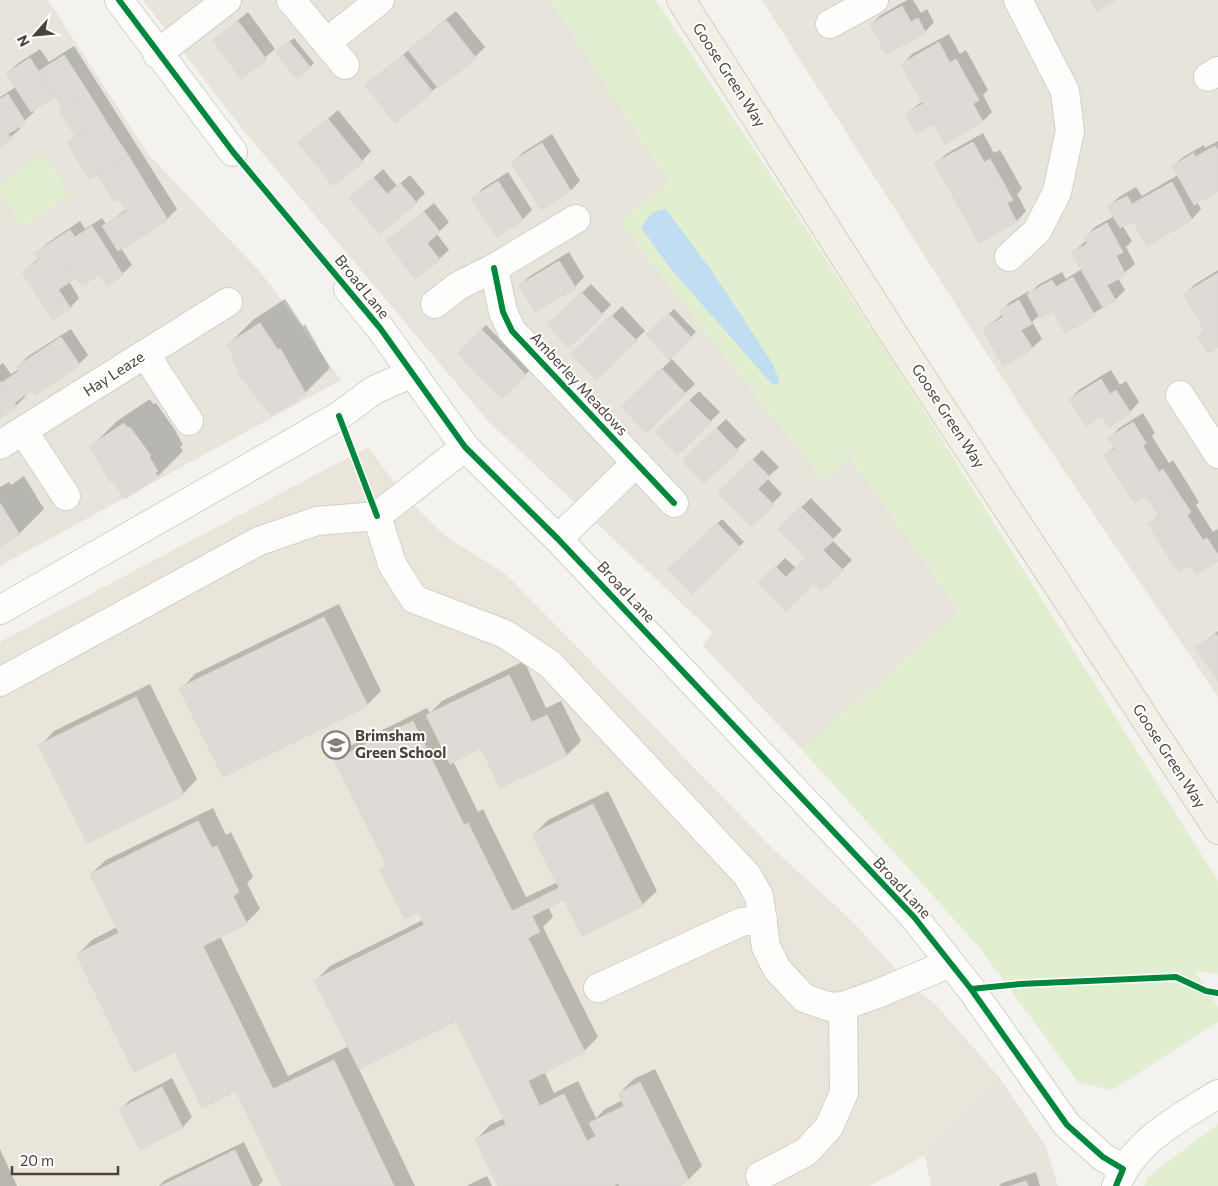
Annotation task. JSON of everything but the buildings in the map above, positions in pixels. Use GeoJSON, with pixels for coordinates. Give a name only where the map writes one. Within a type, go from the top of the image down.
{"type":"FeatureCollection","features":[{"type":"Feature","properties":{"kind":"main road","name":"Goose Green Way"},"geometry":{"type":"LineString","coordinates":[[681,0],[906,352],[1218,830]]}},
{"type":"Feature","properties":{"kind":"street"},"geometry":{"type":"LineString","coordinates":[[119,0],[157,54],[233,152]]}},
{"type":"Feature","properties":{"kind":"street"},"geometry":{"type":"LineString","coordinates":[[157,54],[227,0]]}},
{"type":"Feature","properties":{"kind":"street"},"geometry":{"type":"LineString","coordinates":[[291,0],[345,65]]}},
{"type":"Feature","properties":{"kind":"street"},"geometry":{"type":"LineString","coordinates":[[327,42],[380,0]]}},
{"type":"Feature","properties":{"kind":"street"},"geometry":{"type":"LineString","coordinates":[[830,24],[874,0]]}},
{"type":"Feature","properties":{"kind":"street"},"geometry":{"type":"LineString","coordinates":[[1009,258],[1037,231],[1057,192],[1070,130],[1066,91],[1018,0]]}},
{"type":"Feature","properties":{"kind":"street"},"geometry":{"type":"LineString","coordinates":[[435,304],[458,286],[494,268],[576,219]]}},
{"type":"Feature","properties":{"kind":"street","name":"Amberley Meadows"},"geometry":{"type":"LineString","coordinates":[[494,268],[503,312],[512,331],[674,503]]}},
{"type":"Feature","properties":{"kind":"street","name":"Broad Lane"},"geometry":{"type":"LineString","coordinates":[[348,289],[465,446],[558,539],[914,917],[970,989],[1067,1125],[1103,1157],[1120,1178],[1138,1150],[1156,1133],[1218,1094]]}},
{"type":"Feature","properties":{"kind":"street","name":"Hay Leaze"},"geometry":{"type":"LineString","coordinates":[[0,445],[24,432],[228,302]]}},
{"type":"Feature","properties":{"kind":"street"},"geometry":{"type":"LineString","coordinates":[[146,354],[189,422]]}},
{"type":"Feature","properties":{"kind":"street"},"geometry":{"type":"LineString","coordinates":[[0,610],[339,416],[374,390],[412,373]]}},
{"type":"Feature","properties":{"kind":"street"},"geometry":{"type":"LineString","coordinates":[[1180,395],[1218,454]]}},
{"type":"Feature","properties":{"kind":"street"},"geometry":{"type":"LineString","coordinates":[[24,432],[66,496]]}},
{"type":"Feature","properties":{"kind":"street"},"geometry":{"type":"LineString","coordinates":[[0,682],[259,541],[317,521],[377,516],[465,446]]}},
{"type":"Feature","properties":{"kind":"street"},"geometry":{"type":"LineString","coordinates":[[558,539],[636,463]]}},
{"type":"Feature","properties":{"kind":"street"},"geometry":{"type":"LineString","coordinates":[[377,516],[392,564],[414,599],[505,634],[550,664],[747,875],[759,896],[766,946],[777,969],[804,998],[830,1007],[843,1006],[878,994],[950,963]]}},
{"type":"Feature","properties":{"kind":"street"},"geometry":{"type":"LineString","coordinates":[[598,988],[741,922],[763,919]]}},
{"type":"Feature","properties":{"kind":"street"},"geometry":{"type":"LineString","coordinates":[[760,1176],[806,1152],[829,1127],[844,1093],[843,1006]]}},
{"type":"Feature","properties":{"kind":"shaded area"},"geometry":{"type":"Polygon","coordinates":[[[0,0],[48,0],[148,154],[262,274],[341,380],[0,566],[0,0]]]}},
{"type":"Feature","properties":{"kind":"shaded area"},"geometry":{"type":"Polygon","coordinates":[[[143,0],[550,0],[670,183],[619,222],[824,482],[849,456],[960,612],[802,750],[703,646],[712,632],[488,421],[243,130],[143,0]]]}},
{"type":"Feature","properties":{"kind":"shaded area"},"geometry":{"type":"Polygon","coordinates":[[[762,0],[1218,0],[1218,697],[1024,412],[762,0]]]}},
{"type":"Feature","properties":{"kind":"shaded area","name":"Brimsham Green School"},"geometry":{"type":"Polygon","coordinates":[[[368,447],[404,496],[444,535],[507,575],[772,848],[854,923],[907,982],[935,1004],[999,1077],[925,1155],[870,1186],[0,1186],[0,642],[368,447]]]}},
{"type":"Feature","properties":{"kind":"shaded area"},"geometry":{"type":"Polygon","coordinates":[[[999,1077],[1046,1147],[1058,1186],[931,1186],[925,1155],[999,1077]]]}},
{"type":"Feature","properties":{"kind":"green space"},"geometry":{"type":"Polygon","coordinates":[[[550,0],[656,0],[894,363],[1218,881],[1218,974],[1195,971],[1218,1007],[1218,1022],[1112,1090],[1078,1082],[979,947],[802,750],[960,612],[849,456],[824,482],[619,222],[670,183],[550,0]]]}},
{"type":"Feature","properties":{"kind":"green space"},"geometry":{"type":"Polygon","coordinates":[[[44,154],[71,195],[22,227],[0,194],[0,183],[44,154]]]}},
{"type":"Feature","properties":{"kind":"green space"},"geometry":{"type":"Polygon","coordinates":[[[1218,1124],[1218,1186],[1144,1186],[1149,1176],[1218,1124]]]}},
{"type":"Feature","properties":{"kind":"water"},"geometry":{"type":"Polygon","coordinates":[[[666,209],[713,273],[773,364],[780,383],[772,384],[670,268],[641,227],[653,212],[666,209]]]}},
{"type":"Feature","properties":{"kind":"cycle path"},"geometry":{"type":"LineString","coordinates":[[119,0],[233,152],[380,328],[465,447],[558,539],[914,917],[971,989],[1067,1125],[1103,1157],[1123,1169],[1116,1186]]}},
{"type":"Feature","properties":{"kind":"cycle path"},"geometry":{"type":"LineString","coordinates":[[494,268],[503,312],[512,331],[674,503]]}},
{"type":"Feature","properties":{"kind":"cycle path"},"geometry":{"type":"LineString","coordinates":[[339,416],[377,516]]}},
{"type":"Feature","properties":{"kind":"cycle path"},"geometry":{"type":"LineString","coordinates":[[971,989],[1020,984],[1176,977],[1206,991],[1218,993]]}},
{"type":"Feature","properties":{"kind":"place","name":"Brimsham Green School"},"geometry":{"type":"Point","coordinates":[336,745]}}]}
